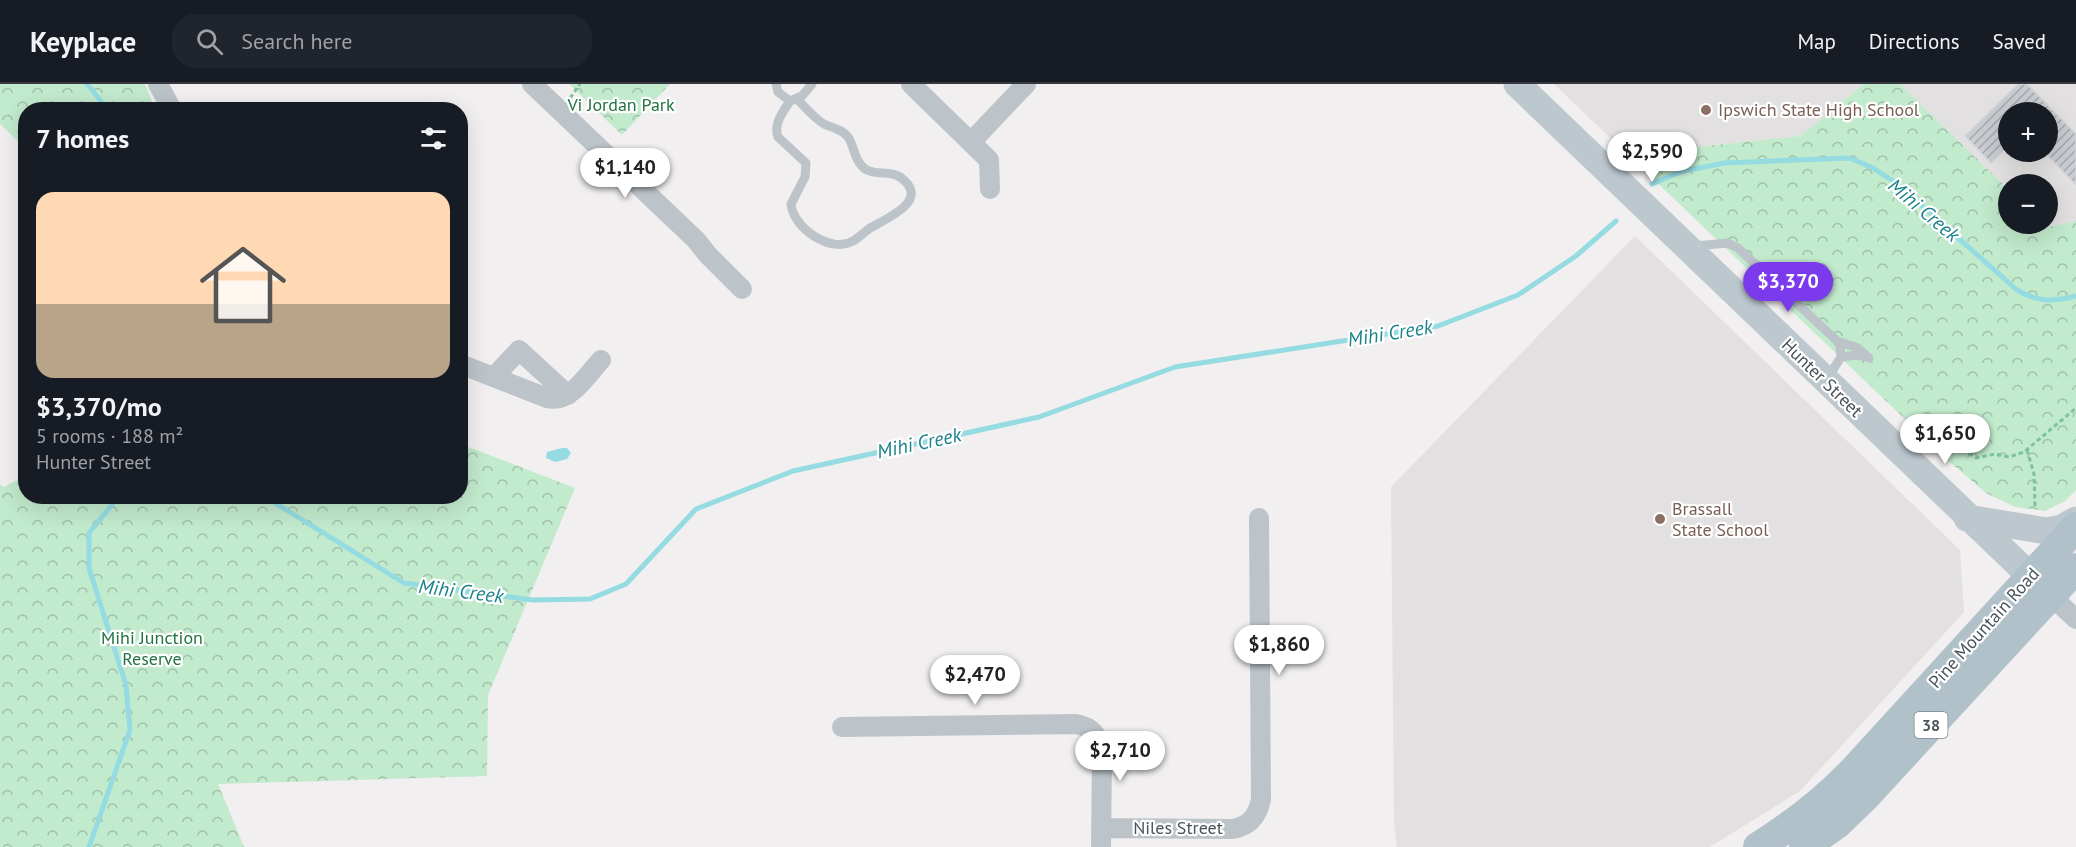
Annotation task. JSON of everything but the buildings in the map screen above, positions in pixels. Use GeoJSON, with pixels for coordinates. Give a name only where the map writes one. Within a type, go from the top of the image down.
{"type":"FeatureCollection","features":[{"type":"Feature","properties":{"kind":"main road","name":"Hunter Street"},"geometry":{"type":"LineString","coordinates":[[1517,84],[2041,587]]}},
{"type":"Feature","properties":{"kind":"main road"},"geometry":{"type":"LineString","coordinates":[[1967,518],[2047,531],[2062,528],[2076,520]]}},
{"type":"Feature","properties":{"kind":"main road","name":"Pine Mountain Road"},"geometry":{"type":"LineString","coordinates":[[1804,847],[1838,824],[1864,798],[2041,587],[2076,527]]}},
{"type":"Feature","properties":{"kind":"main road","name":"Pine Mountain Road"},"geometry":{"type":"LineString","coordinates":[[1758,847],[1797,822],[1826,799],[2041,587],[2076,568]]}},
{"type":"Feature","properties":{"kind":"street"},"geometry":{"type":"LineString","coordinates":[[158,84],[168,102]]}},
{"type":"Feature","properties":{"kind":"street"},"geometry":{"type":"LineString","coordinates":[[532,84],[696,240],[742,289]]}},
{"type":"Feature","properties":{"kind":"street"},"geometry":{"type":"LineString","coordinates":[[911,84],[989,160],[990,189]]}},
{"type":"Feature","properties":{"kind":"street"},"geometry":{"type":"LineString","coordinates":[[971,142],[1026,84]]}},
{"type":"Feature","properties":{"kind":"street"},"geometry":{"type":"LineString","coordinates":[[494,377],[519,350],[568,395]]}},
{"type":"Feature","properties":{"kind":"street"},"geometry":{"type":"LineString","coordinates":[[468,367],[547,398],[558,399],[568,395],[602,360]]}},
{"type":"Feature","properties":{"kind":"street","name":"Niles Street"},"geometry":{"type":"LineString","coordinates":[[1101,838],[1233,829],[1244,826],[1258,810],[1261,799],[1259,518]]}},
{"type":"Feature","properties":{"kind":"street"},"geometry":{"type":"LineString","coordinates":[[2041,587],[2076,619]]}},
{"type":"Feature","properties":{"kind":"street"},"geometry":{"type":"LineString","coordinates":[[842,727],[1077,724],[1088,727],[1101,745],[1102,753],[1101,838]]}},
{"type":"Feature","properties":{"kind":"lane"},"geometry":{"type":"LineString","coordinates":[[776,84],[778,92],[793,100],[823,123],[835,128],[848,138],[858,162],[866,169],[876,174],[898,176],[910,190],[904,209],[851,242],[840,246],[820,239],[795,219],[791,204],[805,177],[806,164],[778,137],[776,132],[793,100],[812,84]]}},
{"type":"Feature","properties":{"kind":"lane"},"geometry":{"type":"LineString","coordinates":[[1687,247],[1728,243],[1738,248],[1837,341],[1840,345],[1841,357],[1826,381]]}},
{"type":"Feature","properties":{"kind":"lane"},"geometry":{"type":"LineString","coordinates":[[1837,341],[1858,348],[1869,358],[1857,355],[1841,357]]}},
{"type":"Feature","properties":{"kind":"path"},"geometry":{"type":"LineString","coordinates":[[1968,453],[1976,458],[1995,454],[2009,457],[2027,450],[2076,408]]}},
{"type":"Feature","properties":{"kind":"path"},"geometry":{"type":"LineString","coordinates":[[2027,450],[2036,485],[2034,511]]}},
{"type":"Feature","properties":{"kind":"shaded area","name":"Ipswich State High School"},"geometry":{"type":"Polygon","coordinates":[[[1554,84],[1864,84],[1800,136],[1648,152],[1639,143],[1627,154],[1554,84]]]}},
{"type":"Feature","properties":{"kind":"shaded area","name":"Ipswich State High School"},"geometry":{"type":"Polygon","coordinates":[[[1900,84],[2076,84],[2076,221],[2058,225],[2058,174],[1998,174],[1998,179],[1900,84]]]}},
{"type":"Feature","properties":{"kind":"shaded area","name":"Brassall State School"},"geometry":{"type":"Polygon","coordinates":[[[1635,236],[1960,550],[1964,612],[1800,791],[1710,847],[1397,847],[1394,822],[1391,487],[1635,236]]]}},
{"type":"Feature","properties":{"kind":"green space"},"geometry":{"type":"Polygon","coordinates":[[[0,84],[145,84],[152,102],[18,102],[18,141],[0,124],[0,84]]]}},
{"type":"Feature","properties":{"kind":"green space","name":"Vi Jordan Park"},"geometry":{"type":"Polygon","coordinates":[[[569,84],[670,84],[622,135],[569,84]]]}},
{"type":"Feature","properties":{"kind":"green space"},"geometry":{"type":"Polygon","coordinates":[[[1864,84],[1900,84],[1998,179],[1998,234],[2058,234],[2058,225],[2076,221],[2076,490],[2065,501],[2045,511],[2015,507],[1986,493],[1951,463],[1627,154],[1639,143],[1648,152],[1800,136],[1864,84]]]}},
{"type":"Feature","properties":{"kind":"green space","name":"Mihi Junction Reserve"},"geometry":{"type":"Polygon","coordinates":[[[468,447],[575,488],[488,695],[487,776],[218,784],[244,847],[0,847],[0,484],[4,487],[18,480],[18,504],[468,504],[468,447]]]}},
{"type":"Feature","properties":{"kind":"water"},"geometry":{"type":"Polygon","coordinates":[[[567,448],[571,453],[567,459],[555,462],[546,458],[547,452],[567,448]]]}},
{"type":"Feature","properties":{"kind":"waterway"},"geometry":{"type":"LineString","coordinates":[[87,84],[101,102]]}},
{"type":"Feature","properties":{"kind":"waterway","name":"Mihi Creek"},"geometry":{"type":"LineString","coordinates":[[1652,184],[1680,172],[1724,163],[1850,158],[1873,168],[1896,183],[2017,290],[2046,300],[2076,296]]}},
{"type":"Feature","properties":{"kind":"waterway","name":"Mihi Creek"},"geometry":{"type":"LineString","coordinates":[[277,504],[404,583],[533,600],[590,599],[626,584],[696,509],[793,471],[1039,417],[1175,367],[1438,326],[1518,295],[1576,256],[1616,221]]}},
{"type":"Feature","properties":{"kind":"waterway","name":"Mihi Creek"},"geometry":{"type":"LineString","coordinates":[[89,847],[130,730],[126,685],[89,568],[89,533],[113,504]]}},
{"type":"Feature","properties":{"kind":"place","name":"Ipswich State High School"},"geometry":{"type":"Point","coordinates":[1706,110]}},
{"type":"Feature","properties":{"kind":"place","name":"Brassall State School"},"geometry":{"type":"Point","coordinates":[1660,519]}}]}
